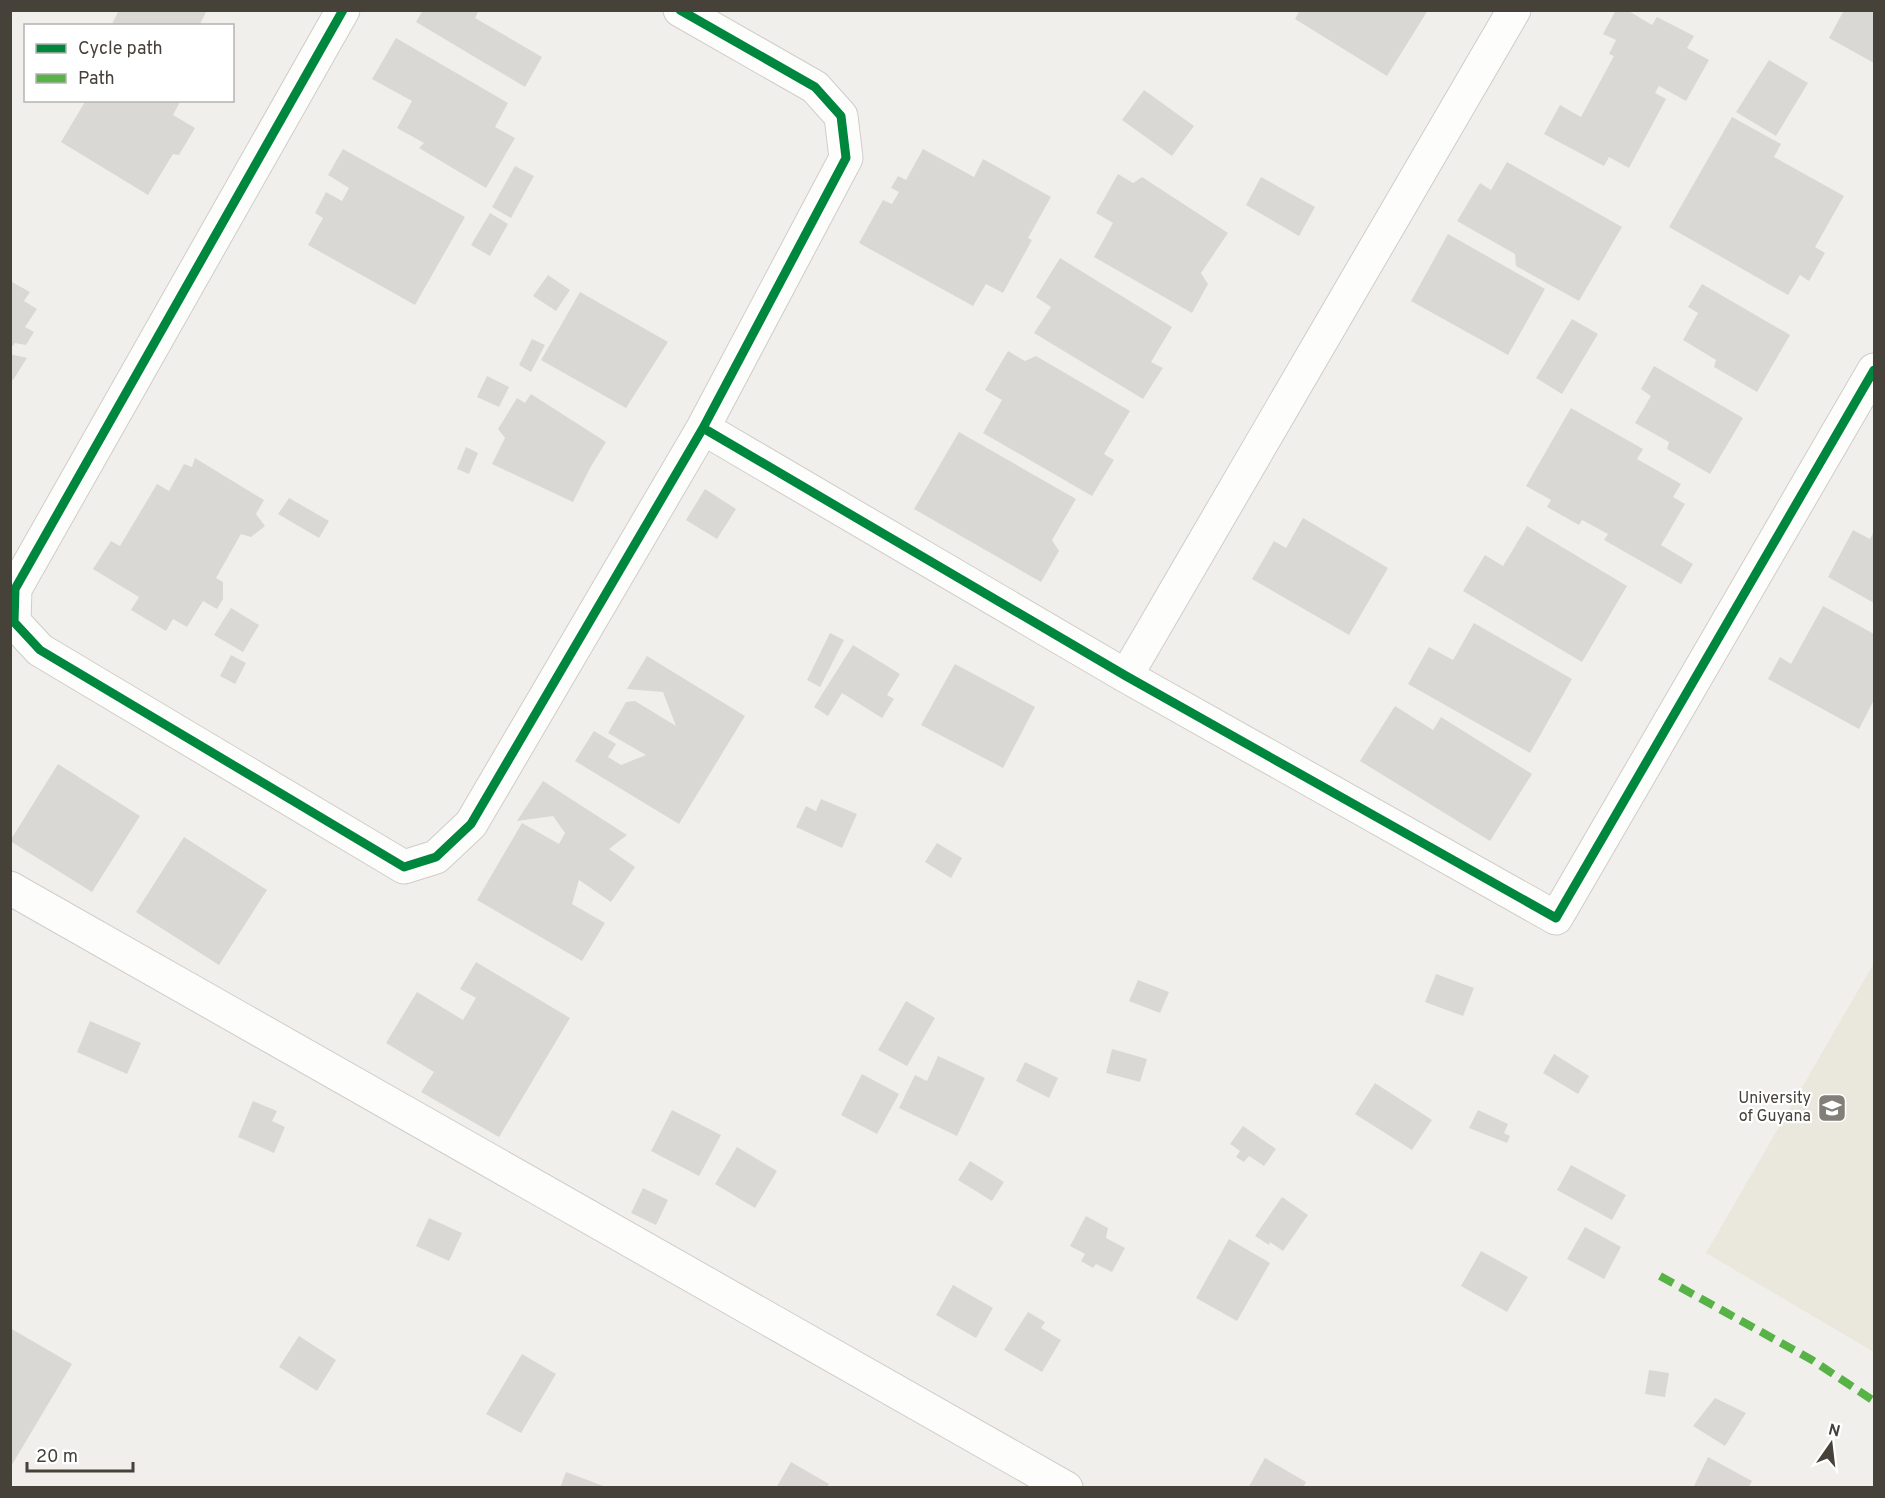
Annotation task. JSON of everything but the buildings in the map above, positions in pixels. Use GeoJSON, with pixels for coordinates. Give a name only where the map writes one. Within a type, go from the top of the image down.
{"type":"FeatureCollection","features":[{"type":"Feature","properties":{"kind":"street"},"geometry":{"type":"LineString","coordinates":[[343,10],[15,589],[14,622],[40,650],[404,867],[436,857],[471,824],[703,428],[846,158],[842,116],[815,87],[680,10]]}},
{"type":"Feature","properties":{"kind":"street"},"geometry":{"type":"LineString","coordinates":[[1126,676],[1514,10]]}},
{"type":"Feature","properties":{"kind":"street"},"geometry":{"type":"LineString","coordinates":[[703,428],[1126,676],[1556,918],[1875,370]]}},
{"type":"Feature","properties":{"kind":"street"},"geometry":{"type":"LineString","coordinates":[[10,888],[1066,1488]]}},
{"type":"Feature","properties":{"kind":"shaded area","name":"University of Guyana"},"geometry":{"type":"Polygon","coordinates":[[[1874,963],[1874,1352],[1706,1253],[1874,963]]]}},
{"type":"Feature","properties":{"kind":"marked path"},"geometry":{"type":"LineString","coordinates":[[1660,1276],[1812,1360],[1874,1401]]}},
{"type":"Feature","properties":{"kind":"cycle path"},"geometry":{"type":"LineString","coordinates":[[343,10],[15,589],[14,622],[40,650],[404,867],[436,857],[471,824],[703,428],[846,158],[841,116],[815,87],[680,10]]}},
{"type":"Feature","properties":{"kind":"cycle path"},"geometry":{"type":"LineString","coordinates":[[703,428],[1126,676],[1556,918],[1874,370]]}},
{"type":"Feature","properties":{"kind":"place","name":"University of Guyana"},"geometry":{"type":"Point","coordinates":[1832,1108]}}]}
